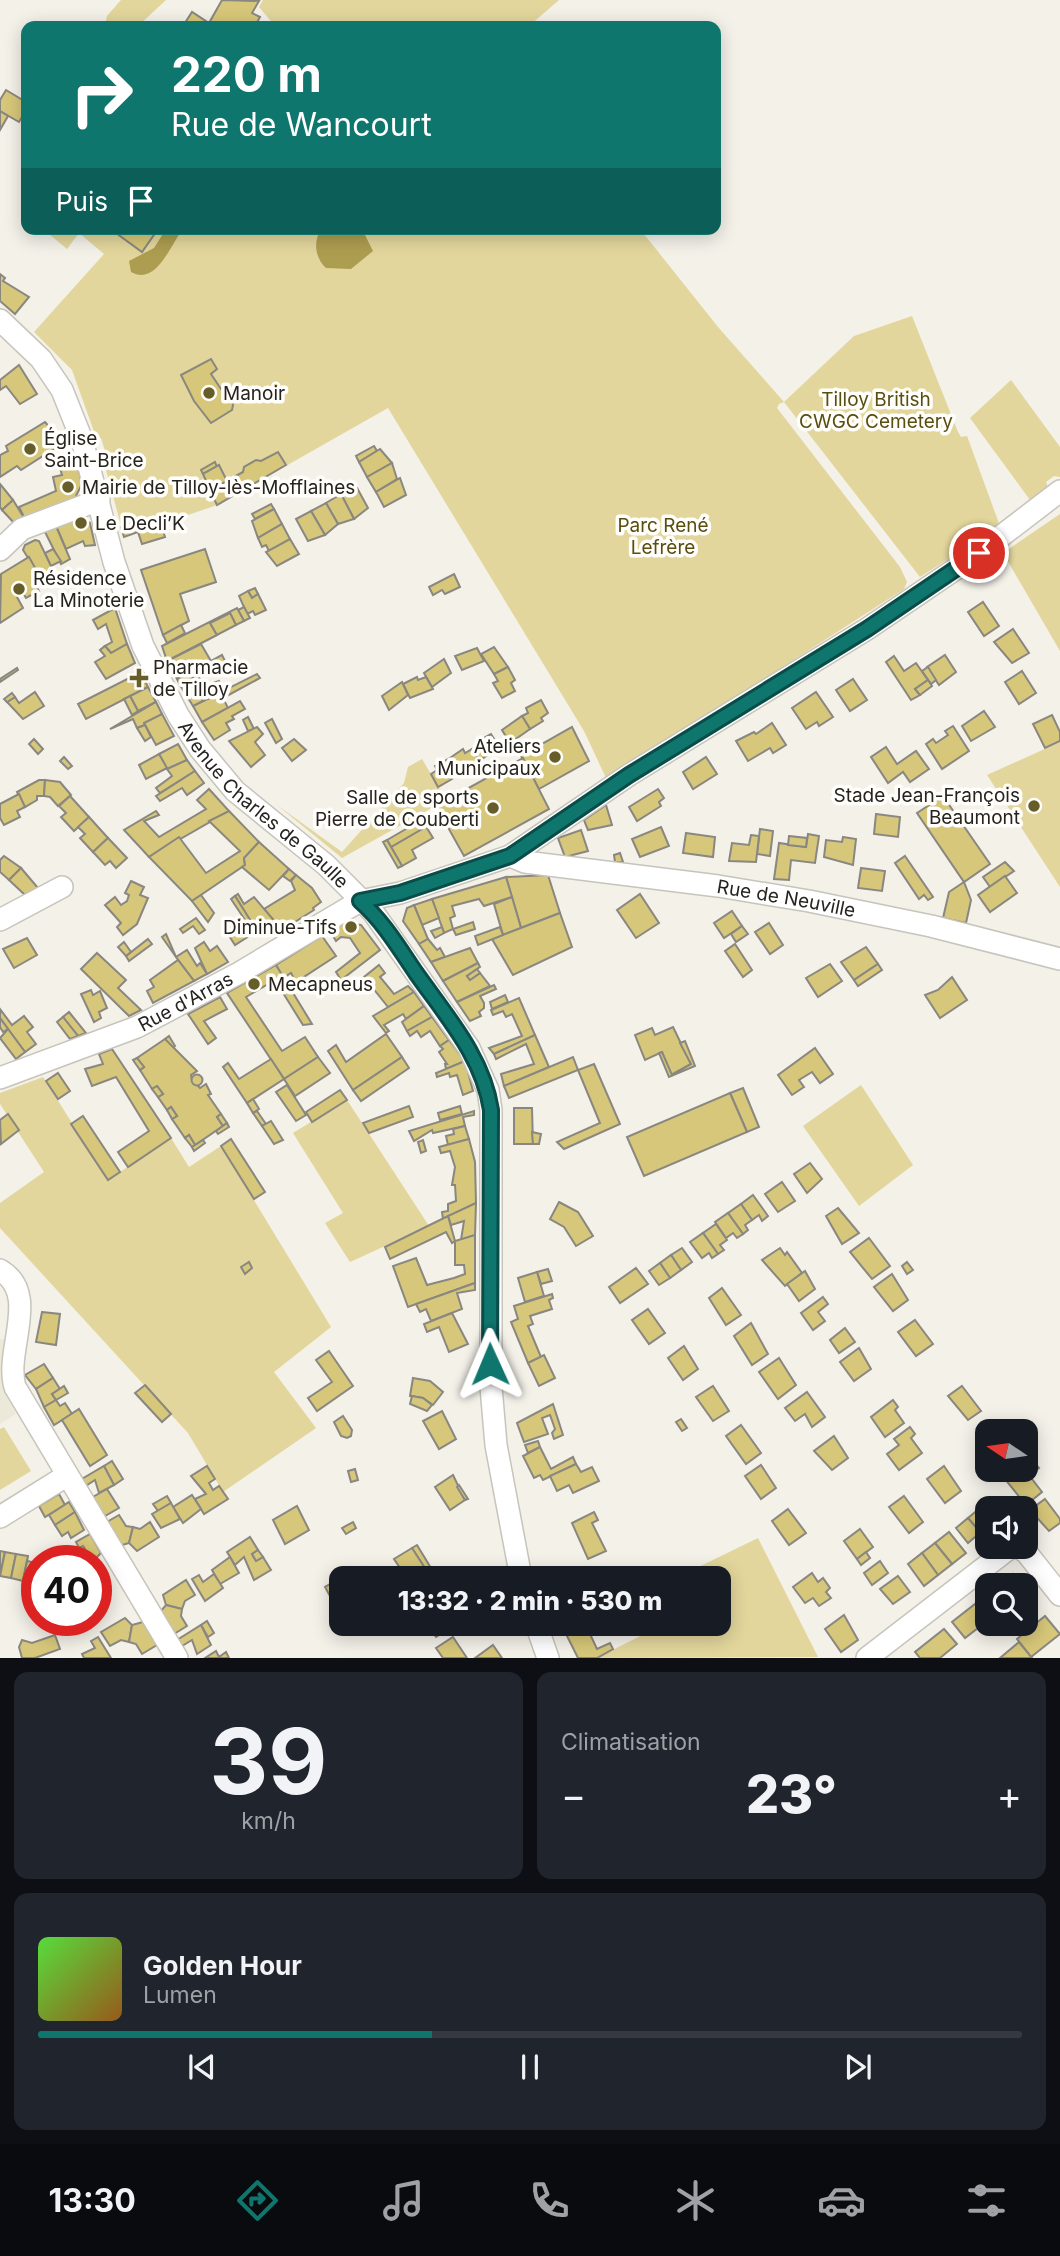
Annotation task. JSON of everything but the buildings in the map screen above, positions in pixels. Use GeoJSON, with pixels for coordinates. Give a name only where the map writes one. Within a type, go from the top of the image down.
{"type":"FeatureCollection","features":[{"type":"Feature","properties":{"kind":"street","name":"Avenue Charles de Gaulle"},"geometry":{"type":"LineString","coordinates":[[0,320],[41,359],[62,390],[79,432],[114,562],[143,646],[178,715],[200,749],[235,792],[318,859],[384,926],[469,1048],[488,1090],[491,1110],[491,1387],[496,1445],[519,1566]]}},
{"type":"Feature","properties":{"kind":"street","name":"Rue d'Arras"},"geometry":{"type":"LineString","coordinates":[[0,1078],[137,1027],[239,973],[360,901],[400,893],[510,856],[629,775],[867,629],[979,553],[1060,492]]}},
{"type":"Feature","properties":{"kind":"street"},"geometry":{"type":"LineString","coordinates":[[0,551],[22,530],[99,500]]}},
{"type":"Feature","properties":{"kind":"street","name":"Rue de Neuville"},"geometry":{"type":"LineString","coordinates":[[510,856],[525,862],[705,884],[867,912],[1060,959]]}},
{"type":"Feature","properties":{"kind":"street"},"geometry":{"type":"LineString","coordinates":[[0,920],[62,887]]}},
{"type":"Feature","properties":{"kind":"street"},"geometry":{"type":"LineString","coordinates":[[0,1270],[18,1288],[20,1301],[13,1354],[15,1387],[177,1657]]}},
{"type":"Feature","properties":{"kind":"street"},"geometry":{"type":"LineString","coordinates":[[0,1517],[66,1476]]}},
{"type":"Feature","properties":{"kind":"street"},"geometry":{"type":"LineString","coordinates":[[867,1657],[995,1559]]}},
{"type":"Feature","properties":{"kind":"street"},"geometry":{"type":"LineString","coordinates":[[1032,1559],[1060,1595]]}},
{"type":"Feature","properties":{"kind":"street"},"geometry":{"type":"LineString","coordinates":[[541,1636],[548,1657]]}},
{"type":"Feature","properties":{"kind":"shaded area"},"geometry":{"type":"Polygon","coordinates":[[[162,235],[179,235],[155,269],[140,275],[131,272],[129,261],[154,248],[162,235]]]}},
{"type":"Feature","properties":{"kind":"shaded area"},"geometry":{"type":"Polygon","coordinates":[[[319,235],[365,235],[373,251],[351,269],[326,268],[319,260],[319,235]]]}},
{"type":"Feature","properties":{"kind":"shaded area"},"geometry":{"type":"Polygon","coordinates":[[[0,1339],[4,1339],[1,1367],[5,1394],[16,1414],[0,1424],[0,1339]]]}},
{"type":"Feature","properties":{"kind":"green space"},"geometry":{"type":"Polygon","coordinates":[[[121,0],[166,0],[143,21],[106,21],[121,0]]]}},
{"type":"Feature","properties":{"kind":"green space"},"geometry":{"type":"Polygon","coordinates":[[[263,0],[559,0],[535,21],[271,21],[259,7],[263,0]]]}},
{"type":"Feature","properties":{"kind":"green space","name":"Parc René Lefrère"},"geometry":{"type":"Polygon","coordinates":[[[50,235],[78,235],[67,249],[50,235]]]}},
{"type":"Feature","properties":{"kind":"green space","name":"Parc René Lefrère"},"geometry":{"type":"Polygon","coordinates":[[[81,235],[645,235],[718,327],[784,402],[777,408],[900,567],[907,582],[904,589],[607,780],[584,731],[388,408],[217,505],[124,537],[102,455],[105,451],[101,438],[96,437],[72,370],[34,332],[104,254],[81,235]]]}},
{"type":"Feature","properties":{"kind":"green space","name":"Tilloy British CWGC Cemetery"},"geometry":{"type":"Polygon","coordinates":[[[912,316],[958,432],[961,437],[967,436],[1000,526],[920,577],[784,402],[854,336],[912,316]]]}},
{"type":"Feature","properties":{"kind":"green space"},"geometry":{"type":"Polygon","coordinates":[[[1011,380],[1060,447],[1060,477],[1054,476],[1046,482],[1048,487],[1030,500],[970,418],[1011,380]]]}},
{"type":"Feature","properties":{"kind":"green space"},"geometry":{"type":"Polygon","coordinates":[[[1060,514],[1060,651],[1003,553],[1060,514]]]}},
{"type":"Feature","properties":{"kind":"green space","name":"Stade Jean-François Beaumont"},"geometry":{"type":"Polygon","coordinates":[[[1060,742],[1060,887],[987,775],[1060,742]]]}},
{"type":"Feature","properties":{"kind":"green space"},"geometry":{"type":"Polygon","coordinates":[[[422,759],[446,800],[342,858],[277,805],[342,852],[404,783],[408,767],[422,759]]]}},
{"type":"Feature","properties":{"kind":"green space"},"geometry":{"type":"Polygon","coordinates":[[[43,1077],[108,1180],[171,1138],[189,1167],[221,1146],[331,1327],[274,1372],[316,1428],[223,1492],[188,1433],[0,1228],[0,1203],[44,1172],[0,1104],[0,1093],[43,1077]]]}},
{"type":"Feature","properties":{"kind":"green space"},"geometry":{"type":"Polygon","coordinates":[[[861,1085],[913,1165],[859,1206],[803,1126],[861,1085]]]}},
{"type":"Feature","properties":{"kind":"green space"},"geometry":{"type":"Polygon","coordinates":[[[347,1100],[429,1226],[350,1262],[325,1223],[343,1213],[293,1133],[347,1100]]]}},
{"type":"Feature","properties":{"kind":"green space"},"geometry":{"type":"Polygon","coordinates":[[[4,1427],[31,1471],[0,1490],[0,1429],[4,1427]]]}},
{"type":"Feature","properties":{"kind":"green space"},"geometry":{"type":"Polygon","coordinates":[[[758,1538],[818,1657],[597,1658],[640,1636],[731,1636],[731,1566],[701,1566],[758,1538]]]}},
{"type":"Feature","properties":{"kind":"place","name":"Manoir"},"geometry":{"type":"Point","coordinates":[209,393]}},
{"type":"Feature","properties":{"kind":"place","name":"Église Saint-Brice"},"geometry":{"type":"Point","coordinates":[30,449]}},
{"type":"Feature","properties":{"kind":"place","name":"Mairie de Tilloy-lès-Mofflaines"},"geometry":{"type":"Point","coordinates":[68,487]}},
{"type":"Feature","properties":{"kind":"place","name":"Le Decli’K"},"geometry":{"type":"Point","coordinates":[81,523]}},
{"type":"Feature","properties":{"kind":"place","name":"Résidence La Minoterie"},"geometry":{"type":"Point","coordinates":[19,589]}},
{"type":"Feature","properties":{"kind":"place","name":"Pharmacie de Tilloy"},"geometry":{"type":"Point","coordinates":[139,678]}},
{"type":"Feature","properties":{"kind":"place","name":"Ateliers Municipaux"},"geometry":{"type":"Point","coordinates":[555,757]}},
{"type":"Feature","properties":{"kind":"place","name":"Stade Jean-François Beaumont"},"geometry":{"type":"Point","coordinates":[1034,806]}},
{"type":"Feature","properties":{"kind":"place","name":"Salle de sports Pierre de Couberti"},"geometry":{"type":"Point","coordinates":[493,808]}},
{"type":"Feature","properties":{"kind":"place","name":"Diminue-Tifs"},"geometry":{"type":"Point","coordinates":[351,927]}},
{"type":"Feature","properties":{"kind":"place","name":"Mecapneus"},"geometry":{"type":"Point","coordinates":[254,984]}},
{"type":"Feature","properties":{"kind":"route"},"geometry":{"type":"LineString","coordinates":[[490,1364],[492,1161],[488,1090],[469,1048],[384,926],[360,901],[400,893],[510,856],[629,775],[867,629],[979,553]]}}]}
